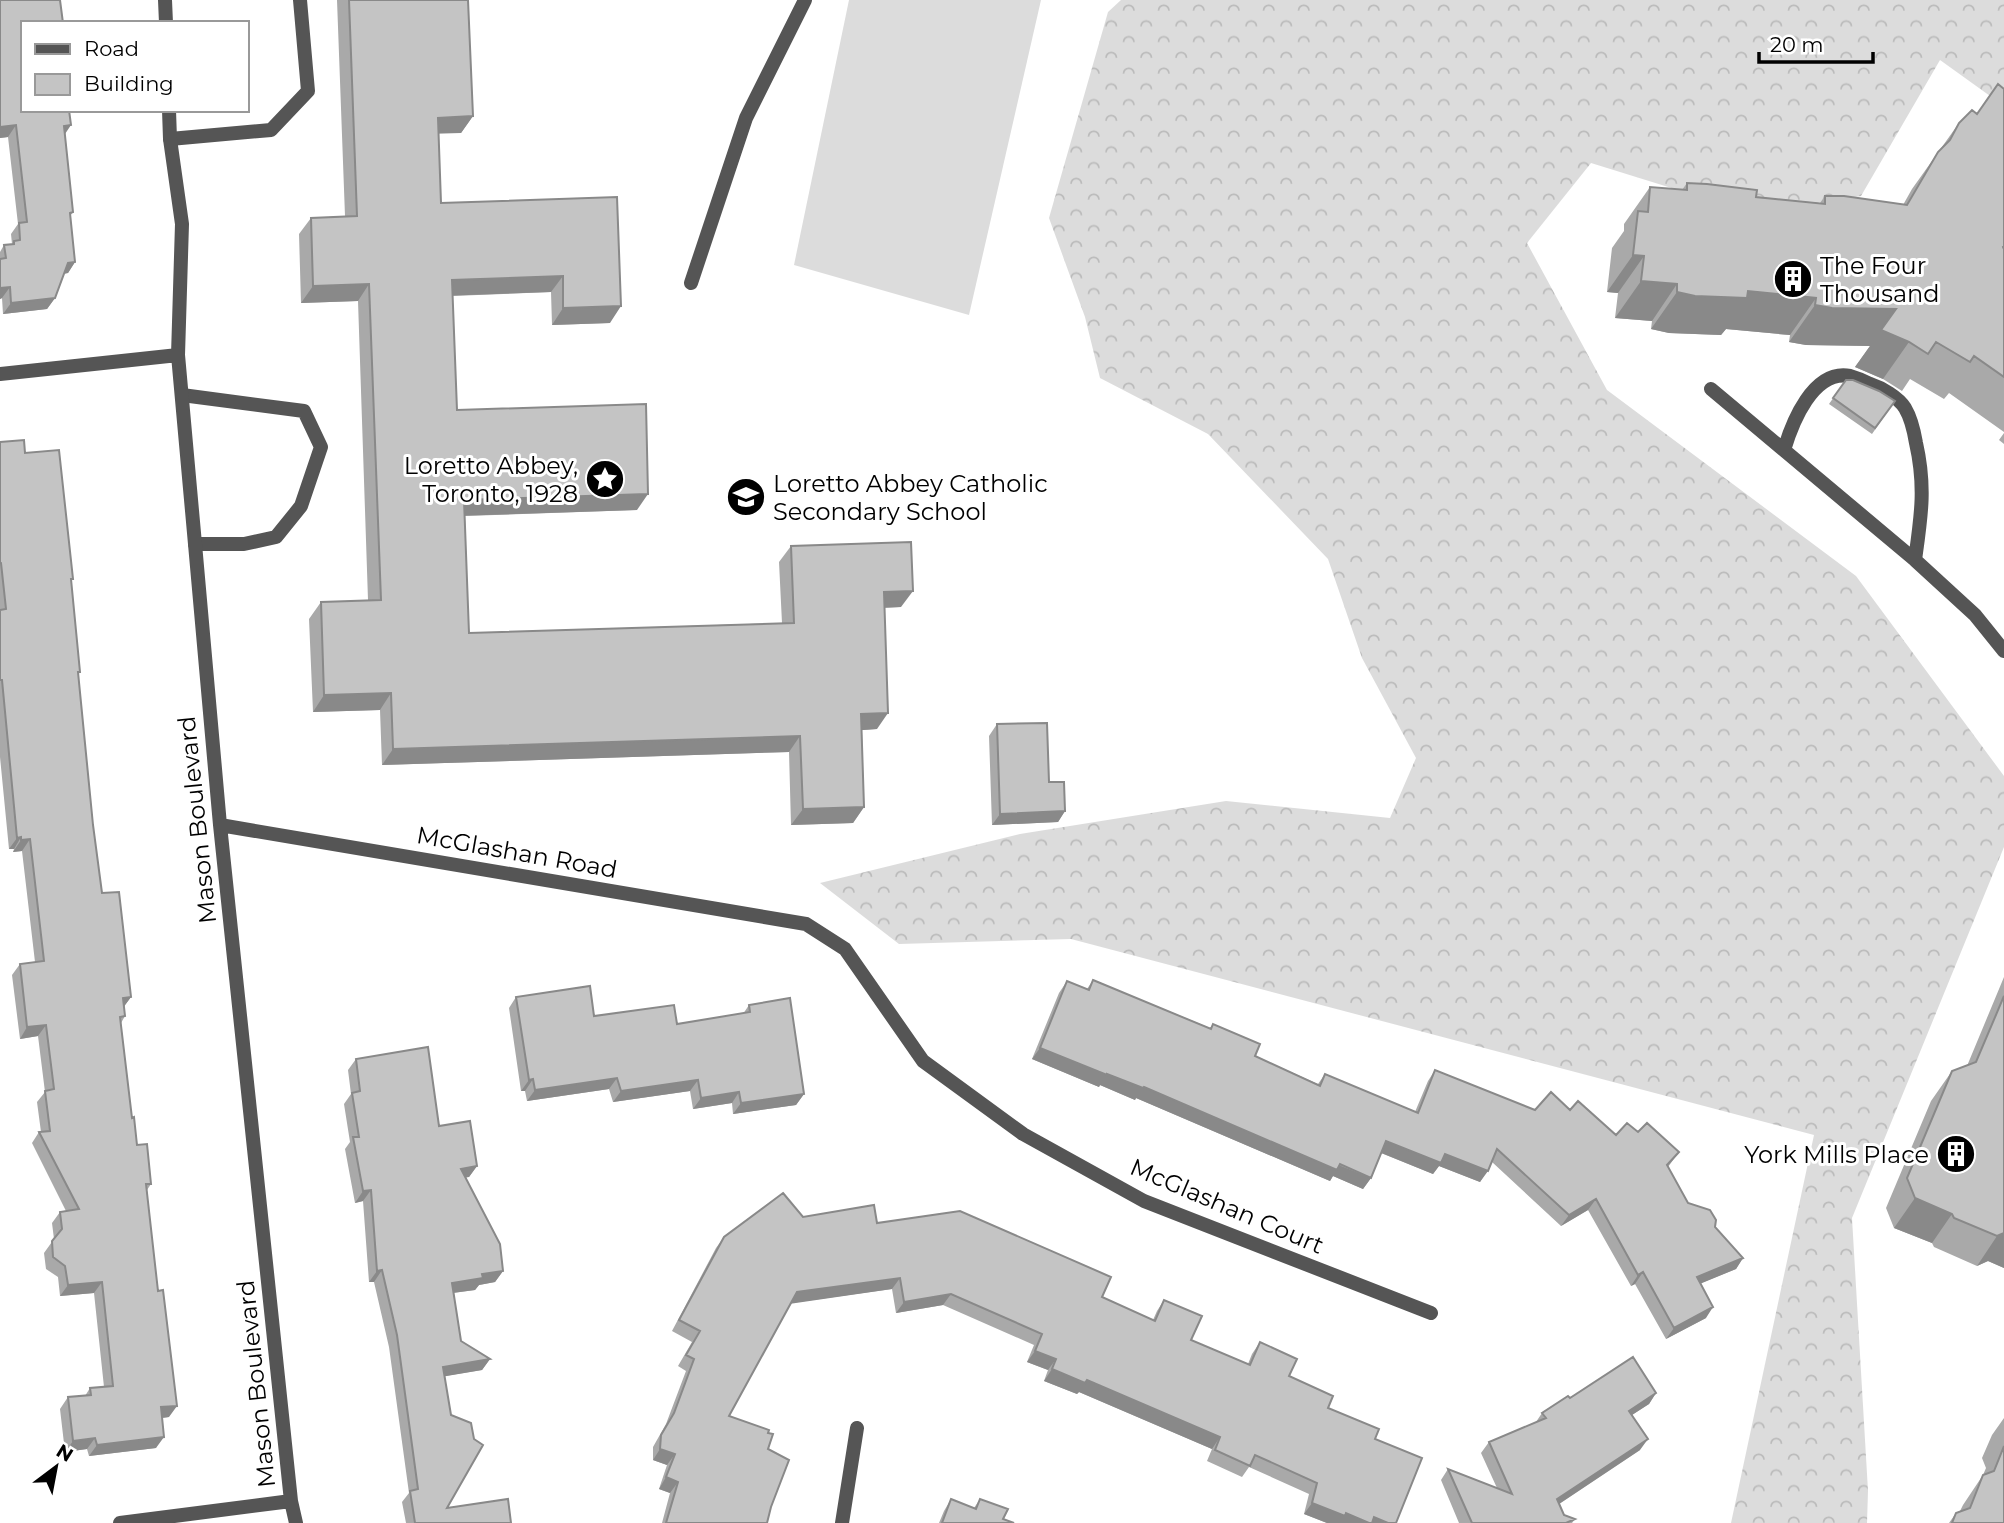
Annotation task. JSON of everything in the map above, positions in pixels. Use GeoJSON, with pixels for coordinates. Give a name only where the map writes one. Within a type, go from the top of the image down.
{"type":"FeatureCollection","features":[{"type":"Feature","properties":{"kind":"street"},"geometry":{"type":"LineString","coordinates":[[165,0],[166,21]]}},
{"type":"Feature","properties":{"kind":"street"},"geometry":{"type":"LineString","coordinates":[[170,139],[271,131],[308,91],[300,0]]}},
{"type":"Feature","properties":{"kind":"street"},"geometry":{"type":"LineString","coordinates":[[691,283],[746,118],[805,0]]}},
{"type":"Feature","properties":{"kind":"street","name":"Mason Boulevard"},"geometry":{"type":"LineString","coordinates":[[169,112],[170,139],[182,224],[178,355],[220,825],[291,1501],[296,1523]]}},
{"type":"Feature","properties":{"kind":"street"},"geometry":{"type":"LineString","coordinates":[[0,374],[178,355]]}},
{"type":"Feature","properties":{"kind":"street"},"geometry":{"type":"LineString","coordinates":[[1784,450],[1792,421],[1809,395],[1830,379],[1848,376],[1880,387],[1904,406],[1912,425],[1922,479],[1923,501],[1914,560]]}},
{"type":"Feature","properties":{"kind":"street"},"geometry":{"type":"LineString","coordinates":[[1712,389],[1914,560],[1975,615],[2004,651]]}},
{"type":"Feature","properties":{"kind":"street"},"geometry":{"type":"LineString","coordinates":[[182,396],[304,411],[321,447],[301,506],[276,537],[244,544],[195,544]]}},
{"type":"Feature","properties":{"kind":"street","name":"McGlashan Road"},"geometry":{"type":"LineString","coordinates":[[220,825],[806,924]]}},
{"type":"Feature","properties":{"kind":"street","name":"McGlashan Court"},"geometry":{"type":"LineString","coordinates":[[806,924],[845,950],[923,1061],[1023,1134],[1144,1200],[1431,1313]]}},
{"type":"Feature","properties":{"kind":"street"},"geometry":{"type":"LineString","coordinates":[[842,1523],[857,1428]]}},
{"type":"Feature","properties":{"kind":"street"},"geometry":{"type":"LineString","coordinates":[[120,1523],[291,1501]]}},
{"type":"Feature","properties":{"kind":"green space"},"geometry":{"type":"Polygon","coordinates":[[[849,0],[1041,0],[969,315],[794,265],[849,0]]]}},
{"type":"Feature","properties":{"kind":"green space"},"geometry":{"type":"Polygon","coordinates":[[[1121,0],[2004,0],[2004,106],[1940,60],[1861,196],[1752,213],[1591,163],[1527,243],[1607,390],[1856,576],[2004,776],[2004,847],[1852,1218],[1868,1491],[1867,1523],[1731,1523],[1814,1135],[1071,939],[899,944],[820,883],[1020,834],[1226,801],[1390,818],[1416,758],[1362,658],[1328,559],[1208,434],[1100,378],[1085,317],[1049,218],[1108,12],[1121,0]]]}},
{"type":"Feature","properties":{"kind":"building"},"geometry":{"type":"Polygon","coordinates":[[[0,0],[60,0],[63,21],[21,21],[21,112],[69,112],[71,125],[64,126],[75,262],[68,263],[55,298],[11,303],[10,287],[0,288],[0,259],[6,258],[4,245],[20,240],[19,223],[27,222],[16,125],[0,127],[0,0]]]}},
{"type":"Feature","properties":{"kind":"building"},"geometry":{"type":"Polygon","coordinates":[[[349,0],[468,0],[473,116],[438,118],[441,203],[617,197],[621,306],[563,308],[563,276],[452,280],[457,410],[646,404],[648,494],[464,500],[469,633],[794,623],[791,546],[911,542],[913,591],[884,592],[888,713],[861,714],[864,807],[803,809],[800,736],[393,749],[391,693],[324,695],[321,602],[381,600],[369,284],[313,286],[311,218],[357,216],[349,0]]]}},
{"type":"Feature","properties":{"kind":"building","name":"The Four Thousand"},"geometry":{"type":"Polygon","coordinates":[[[1998,84],[2004,89],[2004,377],[1974,356],[1970,362],[1936,342],[1928,354],[1881,330],[1896,309],[1832,308],[1815,305],[1816,298],[1748,291],[1747,298],[1695,296],[1677,292],[1677,284],[1641,281],[1644,256],[1633,255],[1638,211],[1648,212],[1650,187],[1687,190],[1687,183],[1707,184],[1757,190],[1756,197],[1825,204],[1825,196],[1844,196],[1907,205],[1938,152],[1950,140],[1959,123],[1972,110],[1977,114],[1998,84]]]}},
{"type":"Feature","properties":{"kind":"building"},"geometry":{"type":"Polygon","coordinates":[[[1846,380],[1853,380],[1879,391],[1895,401],[1875,428],[1833,398],[1846,380]]]}},
{"type":"Feature","properties":{"kind":"building"},"geometry":{"type":"Polygon","coordinates":[[[24,440],[25,453],[59,450],[73,579],[78,672],[93,825],[102,893],[119,892],[131,997],[123,998],[125,1016],[120,1017],[137,1145],[147,1144],[151,1184],[146,1184],[158,1291],[163,1290],[177,1406],[161,1407],[164,1437],[97,1445],[95,1438],[73,1441],[68,1397],[91,1395],[90,1388],[113,1386],[102,1282],[68,1285],[65,1266],[53,1257],[52,1241],[62,1229],[60,1212],[79,1209],[39,1132],[50,1131],[45,1091],[54,1089],[46,1025],[27,1027],[20,964],[44,961],[30,839],[17,838],[0,680],[0,610],[6,609],[0,562],[0,442],[24,440]]]}},
{"type":"Feature","properties":{"kind":"building"},"geometry":{"type":"Polygon","coordinates":[[[1047,723],[1049,782],[1064,782],[1065,811],[1000,814],[997,724],[1047,723]]]}},
{"type":"Feature","properties":{"kind":"building"},"geometry":{"type":"Polygon","coordinates":[[[1093,980],[1211,1029],[1213,1024],[1260,1044],[1255,1056],[1320,1086],[1325,1074],[1418,1113],[1435,1070],[1535,1110],[1551,1092],[1570,1110],[1578,1101],[1616,1135],[1627,1123],[1638,1132],[1647,1123],[1679,1152],[1667,1165],[1688,1203],[1710,1210],[1716,1220],[1715,1227],[1743,1258],[1697,1277],[1713,1307],[1674,1328],[1643,1272],[1638,1275],[1596,1199],[1569,1215],[1497,1149],[1488,1171],[1445,1154],[1441,1163],[1386,1141],[1371,1178],[1340,1164],[1337,1170],[1144,1087],[1040,1048],[1067,981],[1089,990],[1093,980]]]}},
{"type":"Feature","properties":{"kind":"building"},"geometry":{"type":"Polygon","coordinates":[[[590,986],[594,1016],[674,1005],[677,1024],[750,1012],[749,1005],[790,998],[804,1094],[741,1103],[739,1092],[701,1098],[698,1080],[621,1091],[617,1078],[535,1090],[533,1079],[529,1080],[516,997],[590,986]]]}},
{"type":"Feature","properties":{"kind":"building","name":"York Mills Place"},"geometry":{"type":"Polygon","coordinates":[[[2004,996],[2004,1233],[1997,1236],[1915,1198],[1907,1178],[1952,1071],[1976,1062],[2004,996]]]}},
{"type":"Feature","properties":{"kind":"building"},"geometry":{"type":"Polygon","coordinates":[[[428,1047],[439,1126],[470,1121],[477,1166],[461,1169],[500,1244],[503,1271],[482,1274],[483,1278],[452,1283],[461,1341],[490,1359],[443,1367],[451,1415],[471,1423],[474,1439],[483,1445],[447,1508],[508,1499],[511,1523],[415,1523],[410,1491],[418,1489],[397,1335],[382,1270],[377,1271],[371,1190],[363,1191],[353,1137],[359,1137],[352,1093],[360,1091],[356,1059],[428,1047]]]}},
{"type":"Feature","properties":{"kind":"building"},"geometry":{"type":"Polygon","coordinates":[[[783,1193],[803,1217],[874,1205],[877,1223],[960,1211],[1111,1277],[1102,1297],[1155,1321],[1164,1300],[1202,1316],[1191,1340],[1250,1365],[1260,1342],[1297,1359],[1289,1376],[1333,1396],[1328,1408],[1379,1429],[1375,1439],[1422,1458],[1396,1523],[1388,1523],[1374,1517],[1372,1523],[1369,1523],[1312,1503],[1317,1483],[1255,1455],[1250,1466],[1215,1450],[1220,1437],[1087,1380],[1085,1383],[1052,1369],[1056,1359],[1035,1351],[1042,1334],[951,1294],[904,1302],[900,1278],[797,1292],[729,1416],[769,1430],[768,1433],[773,1434],[768,1449],[789,1460],[767,1523],[666,1523],[678,1482],[666,1477],[675,1454],[660,1449],[661,1435],[674,1413],[694,1359],[686,1355],[700,1331],[679,1320],[724,1237],[783,1193]]]}},
{"type":"Feature","properties":{"kind":"building"},"geometry":{"type":"Polygon","coordinates":[[[1633,1357],[1656,1393],[1629,1411],[1648,1439],[1557,1499],[1564,1515],[1575,1519],[1566,1523],[1472,1523],[1448,1469],[1512,1494],[1489,1442],[1546,1418],[1542,1413],[1633,1357]]]}},
{"type":"Feature","properties":{"kind":"building"},"geometry":{"type":"Polygon","coordinates":[[[2004,1446],[2004,1523],[1952,1523],[1956,1513],[1970,1508],[1983,1475],[1994,1471],[2004,1446]]]}},
{"type":"Feature","properties":{"kind":"building"},"geometry":{"type":"Polygon","coordinates":[[[951,1499],[976,1509],[980,1499],[1008,1509],[1003,1519],[1014,1523],[942,1523],[951,1499]]]}},
{"type":"Feature","properties":{"kind":"place","name":"The Four Thousand"},"geometry":{"type":"Point","coordinates":[1793,279]}},
{"type":"Feature","properties":{"kind":"place","name":"Loretto Abbey, Toronto, 1928"},"geometry":{"type":"Point","coordinates":[605,479]}},
{"type":"Feature","properties":{"kind":"place","name":"Loretto Abbey Catholic Secondary School"},"geometry":{"type":"Point","coordinates":[746,497]}},
{"type":"Feature","properties":{"kind":"place","name":"York Mills Place"},"geometry":{"type":"Point","coordinates":[1956,1154]}}]}
